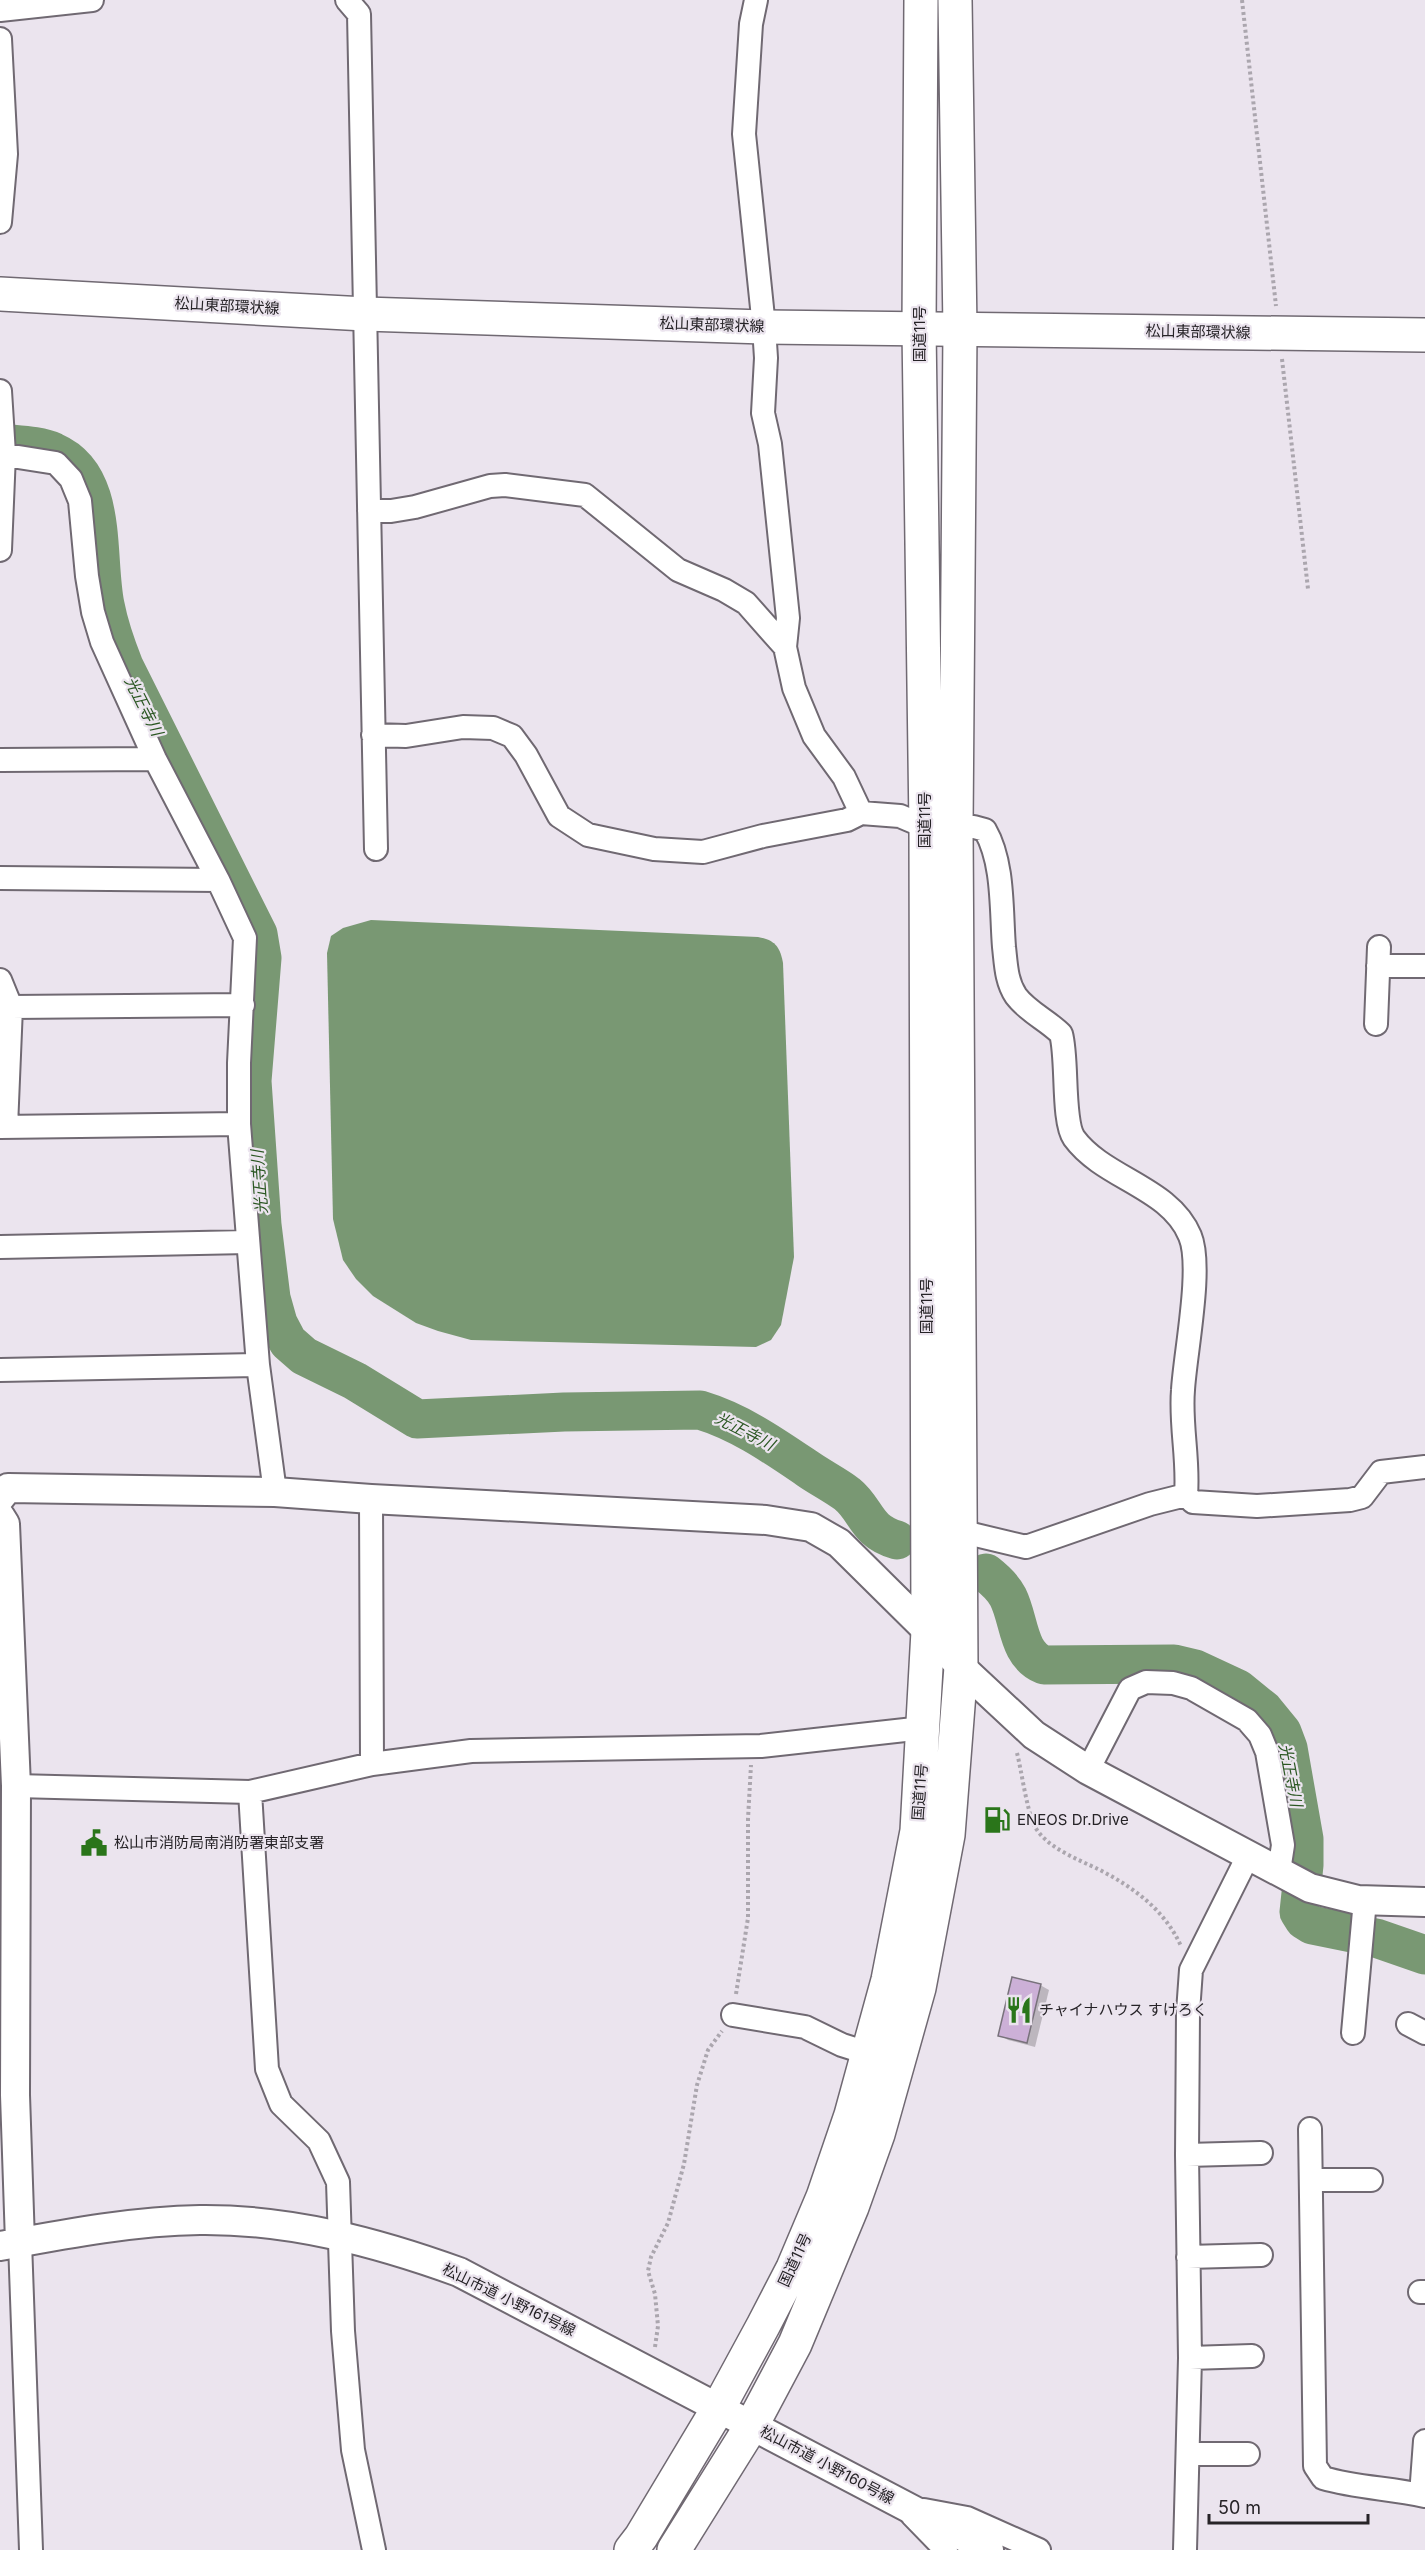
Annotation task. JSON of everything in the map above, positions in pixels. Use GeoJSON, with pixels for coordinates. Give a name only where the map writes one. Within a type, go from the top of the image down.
{"type":"FeatureCollection","features":[{"type":"Feature","properties":{"kind":"main road","name":"国道11号"},"geometry":{"type":"LineString","coordinates":[[644,2546],[793,2268],[823,2197],[852,2115],[919,1988],[948,1835],[961,1667],[959,1531],[941,827],[919,329],[921,0]]}},
{"type":"Feature","properties":{"kind":"main road","name":"国道11号"},"geometry":{"type":"LineString","coordinates":[[674,2550],[752,2425],[795,2344],[836,2248],[878,2133],[888,1980],[916,1831],[928,1631],[941,827],[960,329],[955,0]]}},
{"type":"Feature","properties":{"kind":"main road","name":"松山東部環状線"},"geometry":{"type":"LineString","coordinates":[[0,294],[365,314],[764,327],[1425,336]]}},
{"type":"Feature","properties":{"kind":"street"},"geometry":{"type":"LineString","coordinates":[[0,10],[92,0]]}},
{"type":"Feature","properties":{"kind":"street"},"geometry":{"type":"LineString","coordinates":[[347,0],[359,14],[376,849]]}},
{"type":"Feature","properties":{"kind":"street"},"geometry":{"type":"LineString","coordinates":[[756,0],[751,24],[744,134],[764,327],[766,358],[763,413],[770,444],[786,606],[785,647],[794,688],[814,736],[844,777],[861,813]]}},
{"type":"Feature","properties":{"kind":"street"},"geometry":{"type":"LineString","coordinates":[[0,39],[6,154],[0,222]]}},
{"type":"Feature","properties":{"kind":"street"},"geometry":{"type":"LineString","coordinates":[[0,391],[2,454],[0,550]]}},
{"type":"Feature","properties":{"kind":"street"},"geometry":{"type":"LineString","coordinates":[[2,454],[56,463],[71,479],[80,501],[87,576],[102,642],[155,759],[218,880],[245,938],[239,1063],[239,1124],[258,1365],[275,1492]]}},
{"type":"Feature","properties":{"kind":"street"},"geometry":{"type":"LineString","coordinates":[[369,511],[415,507],[490,486],[505,485],[585,495],[678,570],[724,590],[746,603],[785,647]]}},
{"type":"Feature","properties":{"kind":"street"},"geometry":{"type":"LineString","coordinates":[[373,735],[406,736],[463,727],[493,728],[512,736],[526,755],[559,816],[588,835],[654,849],[703,852],[763,836],[847,820],[861,813],[900,816],[941,827],[985,830],[991,841],[997,867],[1007,975],[1017,996],[1026,1007],[1061,1034],[1067,1107],[1072,1136],[1090,1155],[1175,1211],[1191,1238],[1193,1275],[1183,1391],[1188,1462],[1186,1495],[1193,1502],[1257,1506],[1350,1500],[1362,1497],[1381,1472],[1425,1467]]}},
{"type":"Feature","properties":{"kind":"street"},"geometry":{"type":"LineString","coordinates":[[0,760],[155,759]]}},
{"type":"Feature","properties":{"kind":"street"},"geometry":{"type":"LineString","coordinates":[[0,878],[218,880]]}},
{"type":"Feature","properties":{"kind":"street"},"geometry":{"type":"LineString","coordinates":[[1376,1024],[1378,956],[1425,966]]}},
{"type":"Feature","properties":{"kind":"street"},"geometry":{"type":"LineString","coordinates":[[0,981],[11,1007],[3,1127],[239,1124]]}},
{"type":"Feature","properties":{"kind":"street"},"geometry":{"type":"LineString","coordinates":[[11,1007],[243,1005]]}},
{"type":"Feature","properties":{"kind":"street"},"geometry":{"type":"LineString","coordinates":[[0,1247],[248,1242]]}},
{"type":"Feature","properties":{"kind":"street"},"geometry":{"type":"LineString","coordinates":[[0,1370],[258,1365]]}},
{"type":"Feature","properties":{"kind":"street"},"geometry":{"type":"LineString","coordinates":[[0,1498],[8,1488],[275,1492],[766,1520],[811,1527],[839,1543],[961,1667],[1034,1735],[1088,1770],[1248,1856],[1328,1894],[1364,1924]]}},
{"type":"Feature","properties":{"kind":"street"},"geometry":{"type":"LineString","coordinates":[[959,1531],[1026,1547],[1150,1504],[1186,1495]]}},
{"type":"Feature","properties":{"kind":"street"},"geometry":{"type":"LineString","coordinates":[[371,1499],[372,1764]]}},
{"type":"Feature","properties":{"kind":"street"},"geometry":{"type":"LineString","coordinates":[[0,1516],[5,1524],[16,1786],[15,2096],[10,2244],[30,2550]]}},
{"type":"Feature","properties":{"kind":"street"},"geometry":{"type":"LineString","coordinates":[[1088,1770],[1131,1689],[1146,1682],[1173,1683],[1191,1688],[1247,1720],[1260,1735],[1267,1752],[1283,1845],[1294,1879]]}},
{"type":"Feature","properties":{"kind":"street"},"geometry":{"type":"LineString","coordinates":[[16,1786],[250,1792],[372,1764],[471,1751],[761,1746],[923,1728]]}},
{"type":"Feature","properties":{"kind":"street"},"geometry":{"type":"LineString","coordinates":[[250,1792],[267,2069],[280,2104],[319,2141],[338,2182],[343,2331],[353,2450],[374,2550]]}},
{"type":"Feature","properties":{"kind":"street"},"geometry":{"type":"LineString","coordinates":[[1185,2550],[1190,2358],[1187,2155],[1188,2012],[1191,1970],[1248,1856]]}},
{"type":"Feature","properties":{"kind":"street"},"geometry":{"type":"LineString","coordinates":[[1364,1924],[1425,1902]]}},
{"type":"Feature","properties":{"kind":"street"},"geometry":{"type":"LineString","coordinates":[[1353,2032],[1364,1924]]}},
{"type":"Feature","properties":{"kind":"street"},"geometry":{"type":"LineString","coordinates":[[733,2015],[805,2027],[843,2045],[884,2058]]}},
{"type":"Feature","properties":{"kind":"street"},"geometry":{"type":"LineString","coordinates":[[1310,2129],[1315,2466],[1323,2478],[1351,2486],[1423,2495],[1425,2441]]}},
{"type":"Feature","properties":{"kind":"street"},"geometry":{"type":"LineString","coordinates":[[1187,2155],[1261,2153]]}},
{"type":"Feature","properties":{"kind":"street"},"geometry":{"type":"LineString","coordinates":[[1311,2180],[1371,2180]]}},
{"type":"Feature","properties":{"kind":"street","name":"松山市道 小野161号線"},"geometry":{"type":"LineString","coordinates":[[10,2244],[137,2225],[200,2220],[269,2224],[341,2236],[402,2252],[459,2272],[752,2425]]}},
{"type":"Feature","properties":{"kind":"street"},"geometry":{"type":"LineString","coordinates":[[1188,2257],[1261,2255]]}},
{"type":"Feature","properties":{"kind":"street"},"geometry":{"type":"LineString","coordinates":[[1190,2358],[1252,2356]]}},
{"type":"Feature","properties":{"kind":"street","name":"松山市道 小野160号線"},"geometry":{"type":"LineString","coordinates":[[752,2425],[989,2550]]}},
{"type":"Feature","properties":{"kind":"street"},"geometry":{"type":"LineString","coordinates":[[1188,2454],[1248,2454]]}},
{"type":"Feature","properties":{"kind":"street","name":"松山市道 小野160号線"},"geometry":{"type":"LineString","coordinates":[[902,2505],[946,2550]]}},
{"type":"Feature","properties":{"kind":"street","name":"松山市道 小野160号線"},"geometry":{"type":"LineString","coordinates":[[902,2505],[967,2518],[1039,2550]]}},
{"type":"Feature","properties":{"kind":"path"},"geometry":{"type":"LineString","coordinates":[[1242,0],[1308,589]]}},
{"type":"Feature","properties":{"kind":"path"},"geometry":{"type":"LineString","coordinates":[[1022,1723],[1016,1748],[1035,1825],[1047,1840],[1134,1890],[1158,1910],[1173,1929],[1191,1970]]}},
{"type":"Feature","properties":{"kind":"path"},"geometry":{"type":"LineString","coordinates":[[646,2369],[654,2349],[658,2326],[655,2294],[648,2271],[649,2264],[671,2214],[684,2164],[698,2085],[708,2050],[733,2015],[748,1918],[751,1766],[761,1746]]}},
{"type":"Feature","properties":{"kind":"shaded area"},"geometry":{"type":"Polygon","coordinates":[[[371,920],[758,937],[776,945],[783,963],[794,1257],[781,1325],[771,1340],[756,1347],[471,1340],[416,1323],[373,1296],[356,1279],[343,1260],[333,1219],[327,953],[331,936],[343,928],[371,920]]]}},
{"type":"Feature","properties":{"kind":"building","name":"チャイナハウス すけろく"},"geometry":{"type":"Polygon","coordinates":[[[1012,1977],[1041,1984],[1027,2043],[998,2036],[1012,1977]]]}},
{"type":"Feature","properties":{"kind":"waterway","name":"光正寺川"},"geometry":{"type":"LineString","coordinates":[[0,443],[35,447],[54,452],[72,463],[84,479],[92,498],[96,519],[105,605],[124,666],[258,934],[262,958],[252,1081],[262,1225],[271,1298],[278,1323],[288,1342],[304,1356],[355,1381],[417,1419],[564,1412],[700,1410],[756,1435],[838,1488],[854,1500],[872,1526],[886,1536],[897,1540]]}},
{"type":"Feature","properties":{"kind":"waterway","name":"光正寺川"},"geometry":{"type":"LineString","coordinates":[[986,1573],[999,1584],[1008,1597],[1020,1636],[1029,1653],[1044,1665],[1174,1664],[1195,1669],[1238,1689],[1264,1710],[1282,1732],[1288,1748],[1304,1839],[1299,1912],[1304,1920],[1312,1925],[1376,1938],[1425,1955]]}},
{"type":"Feature","properties":{"kind":"place","name":"ENEOS Dr.Drive"},"geometry":{"type":"Point","coordinates":[997,1820]}},
{"type":"Feature","properties":{"kind":"place","name":"松山市消防局南消防署東部支署"},"geometry":{"type":"Point","coordinates":[94,1843]}},
{"type":"Feature","properties":{"kind":"place","name":"チャイナハウス すけろく"},"geometry":{"type":"Point","coordinates":[1019,2010]}}]}
